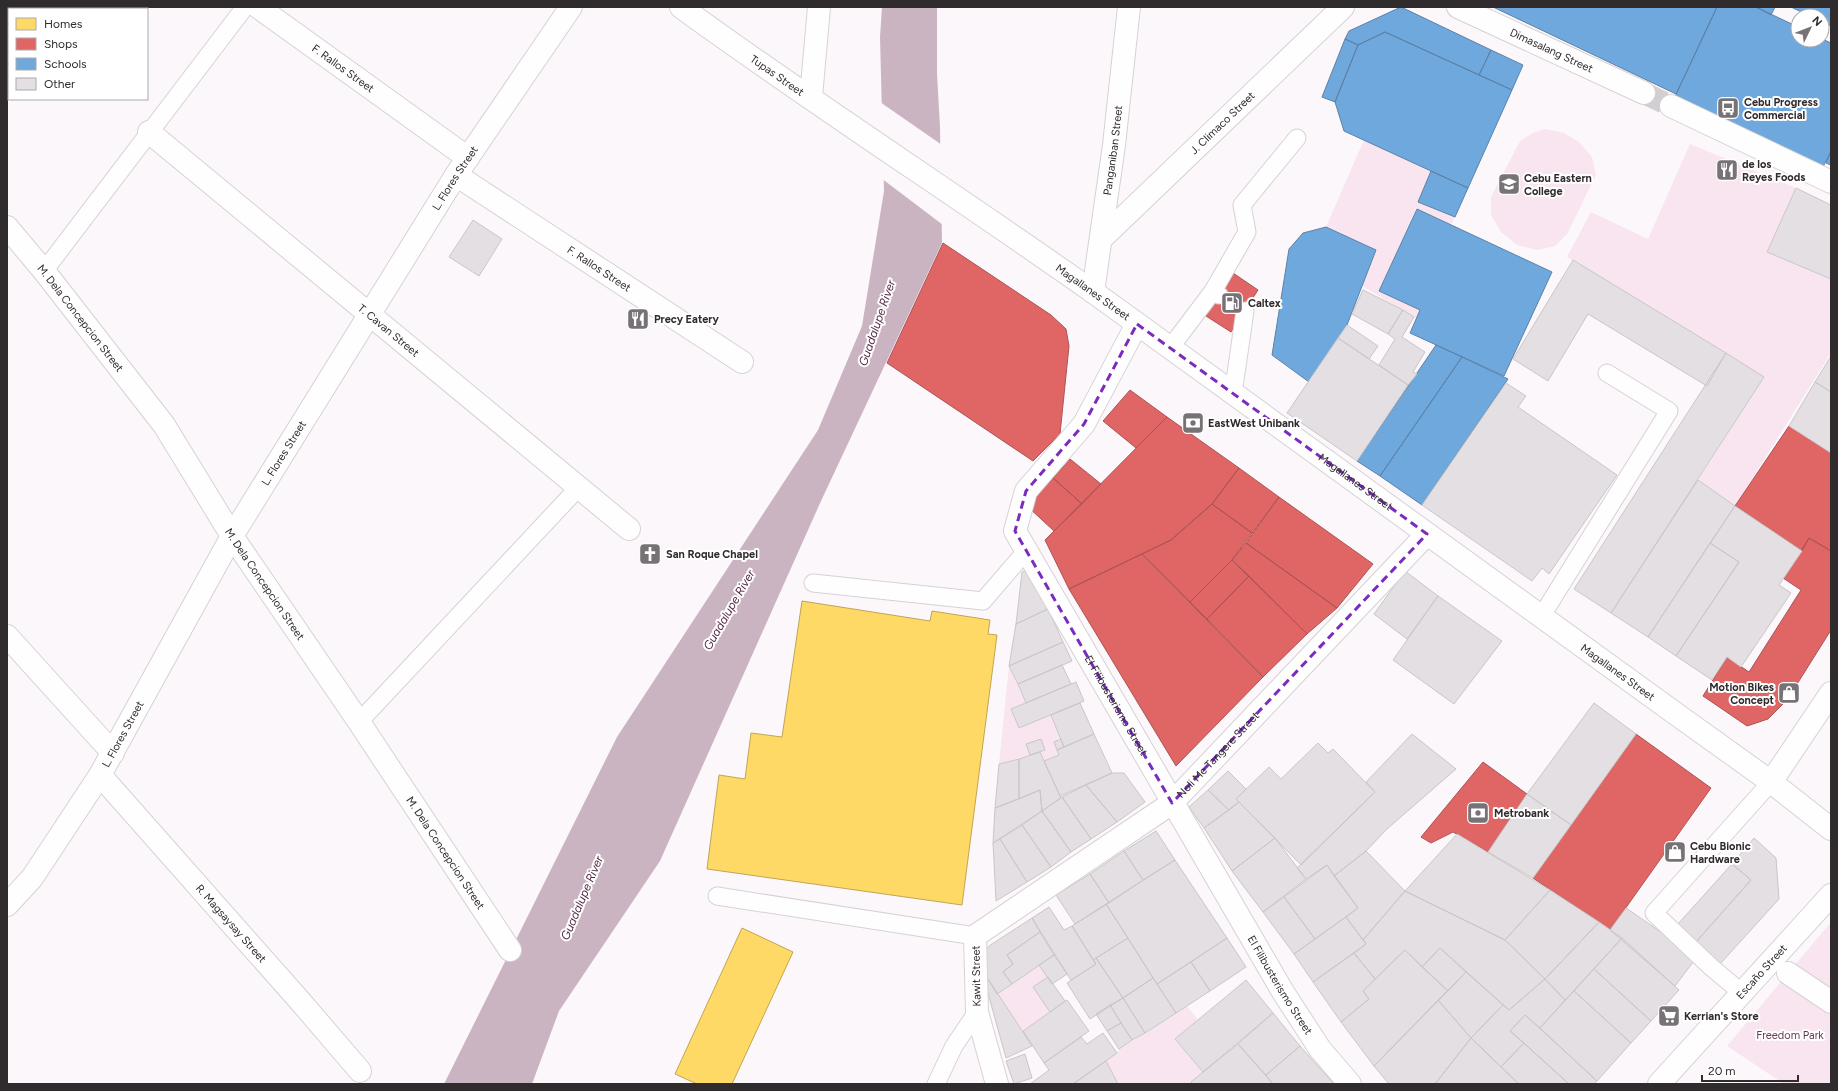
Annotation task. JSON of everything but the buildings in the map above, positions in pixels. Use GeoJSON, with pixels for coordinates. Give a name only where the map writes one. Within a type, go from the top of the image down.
{"type":"FeatureCollection","features":[{"type":"Feature","properties":{"kind":"street","name":"F. Rallos Street"},"geometry":{"type":"LineString","coordinates":[[258,7],[462,167],[742,362]]}},
{"type":"Feature","properties":{"kind":"street","name":"L. Flores Street"},"geometry":{"type":"LineString","coordinates":[[7,905],[32,878],[100,776],[232,536],[462,167],[571,7]]}},
{"type":"Feature","properties":{"kind":"street","name":"Tupas Street"},"geometry":{"type":"LineString","coordinates":[[681,7],[751,58],[875,141]]}},
{"type":"Feature","properties":{"kind":"street"},"geometry":{"type":"LineString","coordinates":[[811,97],[820,7]]}},
{"type":"Feature","properties":{"kind":"street","name":"Panganiban Street"},"geometry":{"type":"LineString","coordinates":[[1093,292],[1114,145],[1129,7]]}},
{"type":"Feature","properties":{"kind":"street","name":"J. Climaco Street"},"geometry":{"type":"LineString","coordinates":[[1101,239],[1343,7]]}},
{"type":"Feature","properties":{"kind":"street","name":"Dimasalang Street"},"geometry":{"type":"LineString","coordinates":[[1458,7],[1644,93]]}},
{"type":"Feature","properties":{"kind":"street"},"geometry":{"type":"LineString","coordinates":[[1671,106],[1831,182]]}},
{"type":"Feature","properties":{"kind":"street","name":"T. Cavan Street"},"geometry":{"type":"LineString","coordinates":[[149,132],[629,529]]}},
{"type":"Feature","properties":{"kind":"street","name":"Magallanes Street"},"geometry":{"type":"LineString","coordinates":[[875,141],[1093,292],[1771,782],[1831,829]]}},
{"type":"Feature","properties":{"kind":"street","name":"M. Dela Concepcion Street"},"geometry":{"type":"LineString","coordinates":[[7,227],[44,271],[164,425],[232,536],[359,722],[510,950]]}},
{"type":"Feature","properties":{"kind":"street","name":"El Filibusterismo Street"},"geometry":{"type":"LineString","coordinates":[[1137,324],[1084,424],[1026,491],[1015,531],[1283,992],[1320,1049],[1350,1084]]}},
{"type":"Feature","properties":{"kind":"street","name":"Noli Me Tangere Street"},"geometry":{"type":"LineString","coordinates":[[975,936],[1172,803],[1428,534]]}},
{"type":"Feature","properties":{"kind":"street"},"geometry":{"type":"LineString","coordinates":[[7,636],[113,754]]}},
{"type":"Feature","properties":{"kind":"street"},"geometry":{"type":"LineString","coordinates":[[1771,782],[1831,693]]}},
{"type":"Feature","properties":{"kind":"street","name":"R. Magsaysay Street"},"geometry":{"type":"LineString","coordinates":[[100,776],[300,1001],[360,1071]]}},
{"type":"Feature","properties":{"kind":"street","name":"Escaño Street"},"geometry":{"type":"LineString","coordinates":[[1659,1084],[1831,895]]}},
{"type":"Feature","properties":{"kind":"street","name":"Kawit Street"},"geometry":{"type":"LineString","coordinates":[[975,936],[977,1012],[997,1084]]}},
{"type":"Feature","properties":{"kind":"street"},"geometry":{"type":"LineString","coordinates":[[1788,973],[1831,1002]]}},
{"type":"Feature","properties":{"kind":"lane"},"geometry":{"type":"LineString","coordinates":[[44,271],[244,7]]}},
{"type":"Feature","properties":{"kind":"lane"},"geometry":{"type":"LineString","coordinates":[[1170,348],[1216,293],[1247,232],[1242,205],[1297,138]]}},
{"type":"Feature","properties":{"kind":"lane"},"geometry":{"type":"LineString","coordinates":[[1233,394],[1245,311]]}},
{"type":"Feature","properties":{"kind":"lane"},"geometry":{"type":"LineString","coordinates":[[1541,617],[1669,411],[1607,373]]}},
{"type":"Feature","properties":{"kind":"lane"},"geometry":{"type":"LineString","coordinates":[[359,722],[579,487]]}},
{"type":"Feature","properties":{"kind":"lane"},"geometry":{"type":"LineString","coordinates":[[813,583],[983,601],[1026,551]]}},
{"type":"Feature","properties":{"kind":"lane"},"geometry":{"type":"LineString","coordinates":[[1742,993],[1654,913],[1771,782]]}},
{"type":"Feature","properties":{"kind":"lane"},"geometry":{"type":"LineString","coordinates":[[717,896],[975,936]]}},
{"type":"Feature","properties":{"kind":"lane"},"geometry":{"type":"LineString","coordinates":[[936,1084],[954,1046],[977,1012]]}},
{"type":"Feature","properties":{"kind":"highlighted area"},"geometry":{"type":"Polygon","coordinates":[[[1137,324],[1427,534],[1172,803],[1015,531],[1026,491],[1084,424],[1137,324]]]}},
{"type":"Feature","properties":{"kind":"green space"},"geometry":{"type":"Polygon","coordinates":[[[1545,129],[1564,133],[1579,142],[1592,157],[1596,175],[1567,234],[1555,246],[1537,250],[1517,245],[1501,232],[1491,215],[1491,197],[1520,141],[1533,133],[1545,129]]]}},
{"type":"Feature","properties":{"kind":"green space"},"geometry":{"type":"Polygon","coordinates":[[[1364,140],[1431,171],[1418,202],[1455,217],[1451,225],[1416,209],[1379,291],[1420,310],[1416,318],[1362,286],[1374,249],[1326,227],[1364,140]]]}},
{"type":"Feature","properties":{"kind":"green space"},"geometry":{"type":"Polygon","coordinates":[[[1690,144],[1796,188],[1767,252],[1831,279],[1831,353],[1735,506],[1698,480],[1764,377],[1567,257],[1591,212],[1648,239],[1690,144]]]}},
{"type":"Feature","properties":{"kind":"green space"},"geometry":{"type":"Polygon","coordinates":[[[1009,666],[1026,703],[1011,709],[1019,728],[1051,715],[1061,739],[1059,755],[1044,761],[1040,752],[999,764],[1009,666]]]}},
{"type":"Feature","properties":{"kind":"green space","name":"Freedom Park"},"geometry":{"type":"Polygon","coordinates":[[[1831,922],[1831,1084],[1784,1084],[1727,1046],[1831,922]]]}},
{"type":"Feature","properties":{"kind":"green space"},"geometry":{"type":"Polygon","coordinates":[[[1039,965],[1048,977],[1033,987],[1050,1012],[1023,1031],[997,994],[1039,965]]]}},
{"type":"Feature","properties":{"kind":"green space"},"geometry":{"type":"Polygon","coordinates":[[[1187,1006],[1198,1020],[1175,1040],[1203,1072],[1192,1082],[1192,1084],[1118,1084],[1106,1061],[1117,1053],[1119,1049],[1187,1006]]]}},
{"type":"Feature","properties":{"kind":"water","name":"Guadalupe River"},"geometry":{"type":"Polygon","coordinates":[[[882,7],[937,7],[937,74],[940,127],[942,243],[821,501],[660,861],[559,1011],[532,1084],[444,1084],[617,737],[818,430],[862,326],[884,191],[880,37],[882,7]]]}},
{"type":"Feature","properties":{"kind":"pier"},"geometry":{"type":"Polygon","coordinates":[[[880,102],[942,145],[943,225],[881,178],[880,102]]]}},
{"type":"Feature","properties":{"kind":"tunnel"},"geometry":{"type":"LineString","coordinates":[[1644,93],[1671,106]]}},
{"type":"Feature","properties":{"kind":"place","name":"Cebu Progress Commercial"},"geometry":{"type":"Point","coordinates":[1728,108]}},
{"type":"Feature","properties":{"kind":"place","name":"de los Reyes Foods"},"geometry":{"type":"Point","coordinates":[1727,170]}},
{"type":"Feature","properties":{"kind":"place","name":"Cebu Eastern College"},"geometry":{"type":"Point","coordinates":[1509,184]}},
{"type":"Feature","properties":{"kind":"place","name":"Caltex"},"geometry":{"type":"Point","coordinates":[1232,303]}},
{"type":"Feature","properties":{"kind":"place","name":"Precy Eatery"},"geometry":{"type":"Point","coordinates":[638,319]}},
{"type":"Feature","properties":{"kind":"place","name":"EastWest Unibank"},"geometry":{"type":"Point","coordinates":[1193,423]}},
{"type":"Feature","properties":{"kind":"place","name":"San Roque Chapel"},"geometry":{"type":"Point","coordinates":[650,554]}},
{"type":"Feature","properties":{"kind":"place","name":"Motion Bikes Concept"},"geometry":{"type":"Point","coordinates":[1789,693]}},
{"type":"Feature","properties":{"kind":"place","name":"Metrobank"},"geometry":{"type":"Point","coordinates":[1478,813]}},
{"type":"Feature","properties":{"kind":"place","name":"Cebu Bionic Hardware"},"geometry":{"type":"Point","coordinates":[1675,852]}},
{"type":"Feature","properties":{"kind":"place","name":"Kerrian's Store"},"geometry":{"type":"Point","coordinates":[1669,1016]}}]}
